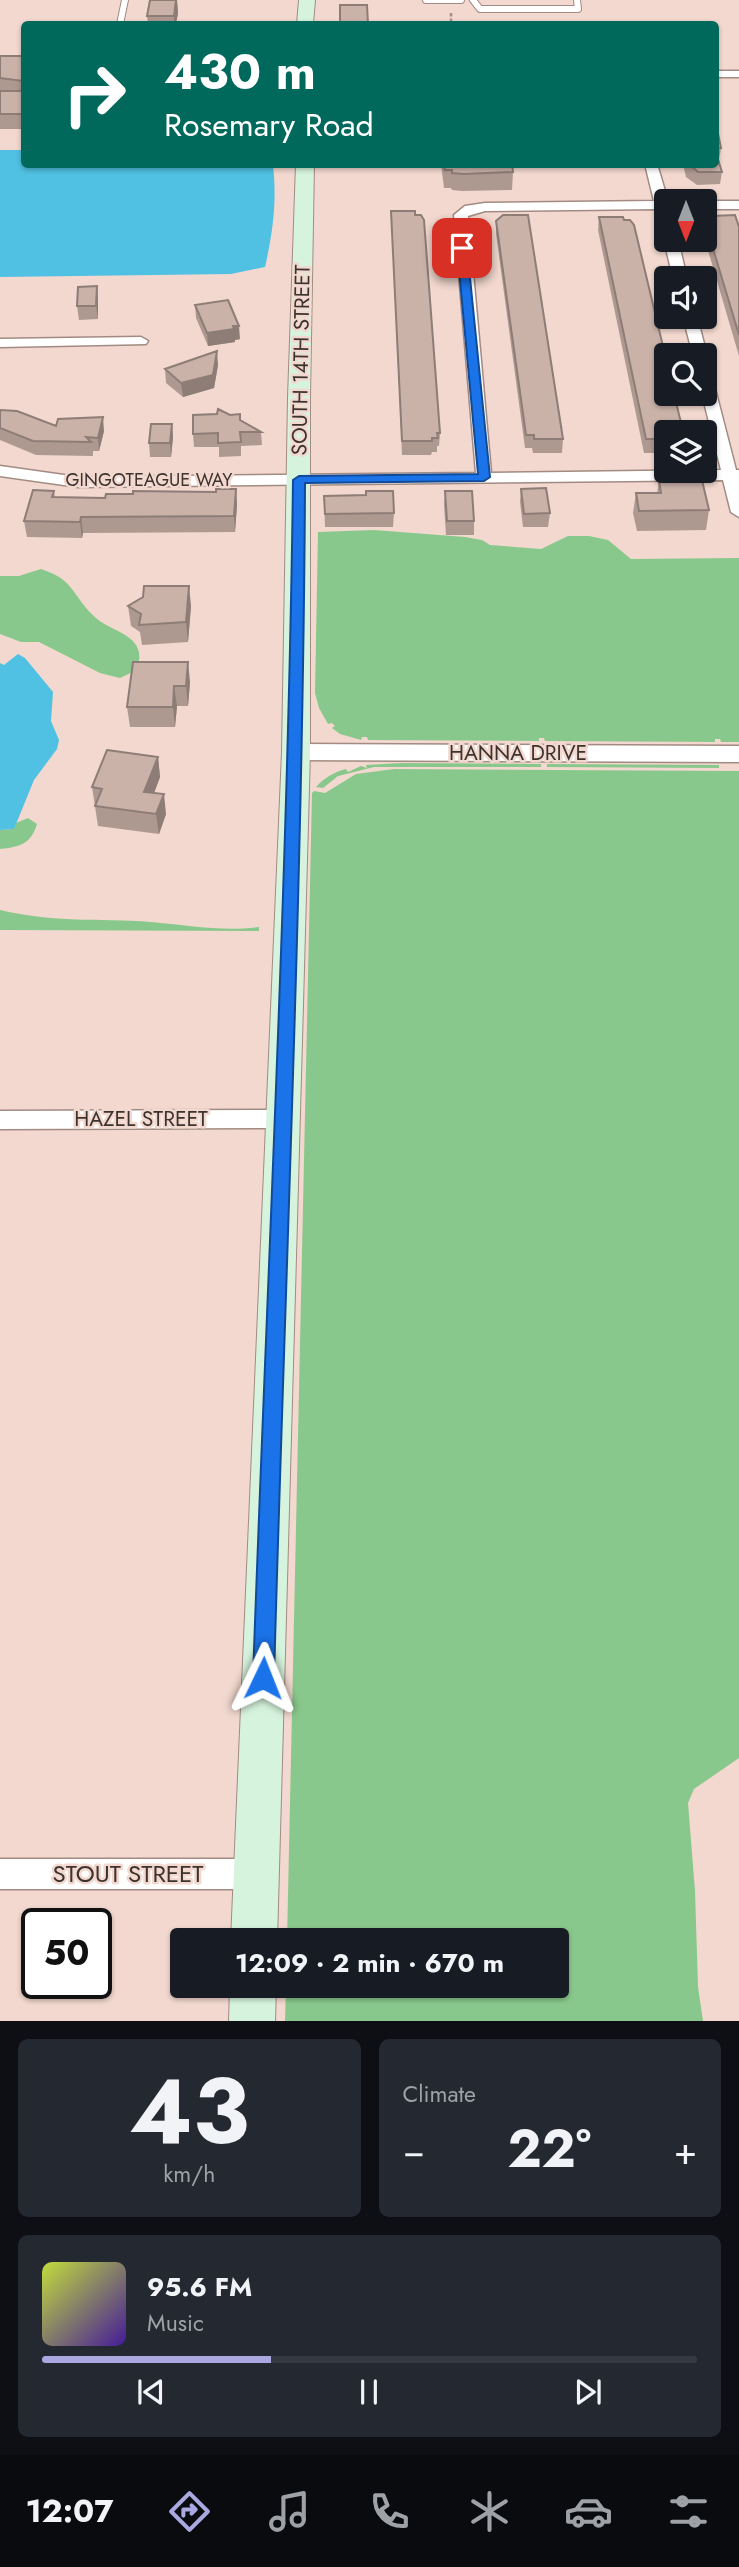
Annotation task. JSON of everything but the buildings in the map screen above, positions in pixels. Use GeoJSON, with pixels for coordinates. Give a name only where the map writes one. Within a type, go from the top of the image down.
{"type":"FeatureCollection","features":[{"type":"Feature","properties":{"kind":"main road"},"geometry":{"type":"LineString","coordinates":[[305,21],[307,0]]}},
{"type":"Feature","properties":{"kind":"main road","name":"SOUTH 14TH STREET"},"geometry":{"type":"LineString","coordinates":[[255,1928],[296,752],[305,168]]}},
{"type":"Feature","properties":{"kind":"main road"},"geometry":{"type":"LineString","coordinates":[[251,2021],[252,1998]]}},
{"type":"Feature","properties":{"kind":"street"},"geometry":{"type":"LineString","coordinates":[[719,74],[739,74]]}},
{"type":"Feature","properties":{"kind":"street"},"geometry":{"type":"LineString","coordinates":[[652,168],[659,189]]}},
{"type":"Feature","properties":{"kind":"street"},"geometry":{"type":"LineString","coordinates":[[484,477],[461,215],[485,207],[654,205]]}},
{"type":"Feature","properties":{"kind":"street"},"geometry":{"type":"LineString","coordinates":[[718,205],[739,205]]}},
{"type":"Feature","properties":{"kind":"street"},"geometry":{"type":"LineString","coordinates":[[0,344],[141,341]]}},
{"type":"Feature","properties":{"kind":"street"},"geometry":{"type":"LineString","coordinates":[[714,406],[734,475],[739,512]]}},
{"type":"Feature","properties":{"kind":"street","name":"GINGOTEAGUE WAY"},"geometry":{"type":"LineString","coordinates":[[0,471],[78,482],[734,475]]}},
{"type":"Feature","properties":{"kind":"street","name":"HANNA DRIVE"},"geometry":{"type":"LineString","coordinates":[[296,752],[739,754]]}},
{"type":"Feature","properties":{"kind":"street","name":"HAZEL STREET"},"geometry":{"type":"LineString","coordinates":[[0,1120],[282,1119]]}},
{"type":"Feature","properties":{"kind":"street","name":"STOUT STREET"},"geometry":{"type":"LineString","coordinates":[[0,1874],[257,1874]]}},
{"type":"Feature","properties":{"kind":"lane"},"geometry":{"type":"LineString","coordinates":[[121,21],[125,0]]}},
{"type":"Feature","properties":{"kind":"lane"},"geometry":{"type":"LineString","coordinates":[[426,0],[461,0]]}},
{"type":"Feature","properties":{"kind":"lane"},"geometry":{"type":"LineString","coordinates":[[472,0],[480,9],[578,9],[577,0]]}},
{"type":"Feature","properties":{"kind":"green space"},"geometry":{"type":"Polygon","coordinates":[[[374,530],[465,537],[482,540],[490,545],[541,549],[568,536],[589,536],[608,540],[631,559],[739,558],[739,742],[721,742],[720,739],[715,739],[715,742],[545,741],[544,738],[539,738],[539,741],[368,740],[367,737],[362,737],[361,740],[340,734],[332,728],[335,726],[332,723],[328,724],[319,708],[315,693],[318,532],[374,530]]]}},
{"type":"Feature","properties":{"kind":"green space"},"geometry":{"type":"Polygon","coordinates":[[[41,569],[61,578],[102,623],[131,639],[139,652],[139,660],[132,672],[120,678],[100,673],[39,642],[21,642],[0,634],[0,576],[19,576],[41,569]]]}},
{"type":"Feature","properties":{"kind":"green space"},"geometry":{"type":"Polygon","coordinates":[[[541,764],[541,767],[374,767],[338,776],[323,788],[316,787],[330,776],[346,769],[348,772],[361,766],[367,768],[366,765],[541,764]]]}},
{"type":"Feature","properties":{"kind":"green space"},"geometry":{"type":"Polygon","coordinates":[[[547,764],[719,765],[719,768],[547,767],[547,764]]]}},
{"type":"Feature","properties":{"kind":"green space"},"geometry":{"type":"Polygon","coordinates":[[[394,769],[739,771],[739,1758],[694,1789],[688,1803],[695,1891],[698,1987],[703,2021],[285,2021],[286,1998],[569,1998],[569,1928],[287,1928],[312,793],[325,793],[356,774],[394,769]]]}},
{"type":"Feature","properties":{"kind":"green space"},"geometry":{"type":"Polygon","coordinates":[[[28,818],[37,824],[32,836],[24,843],[0,849],[0,830],[14,829],[16,823],[28,818]]]}},
{"type":"Feature","properties":{"kind":"green space"},"geometry":{"type":"Polygon","coordinates":[[[0,910],[57,918],[218,928],[259,927],[259,931],[0,930],[0,910]]]}},
{"type":"Feature","properties":{"kind":"water"},"geometry":{"type":"Polygon","coordinates":[[[0,150],[21,150],[21,168],[273,168],[274,216],[265,267],[231,274],[0,277],[0,150]]]}},
{"type":"Feature","properties":{"kind":"water"},"geometry":{"type":"Polygon","coordinates":[[[18,654],[25,658],[53,692],[51,721],[59,740],[57,749],[34,780],[14,829],[0,830],[0,663],[4,665],[18,654]]]}},
{"type":"Feature","properties":{"kind":"route"},"geometry":{"type":"LineString","coordinates":[[263,1678],[296,752],[299,480],[484,477],[462,248]]}}]}
